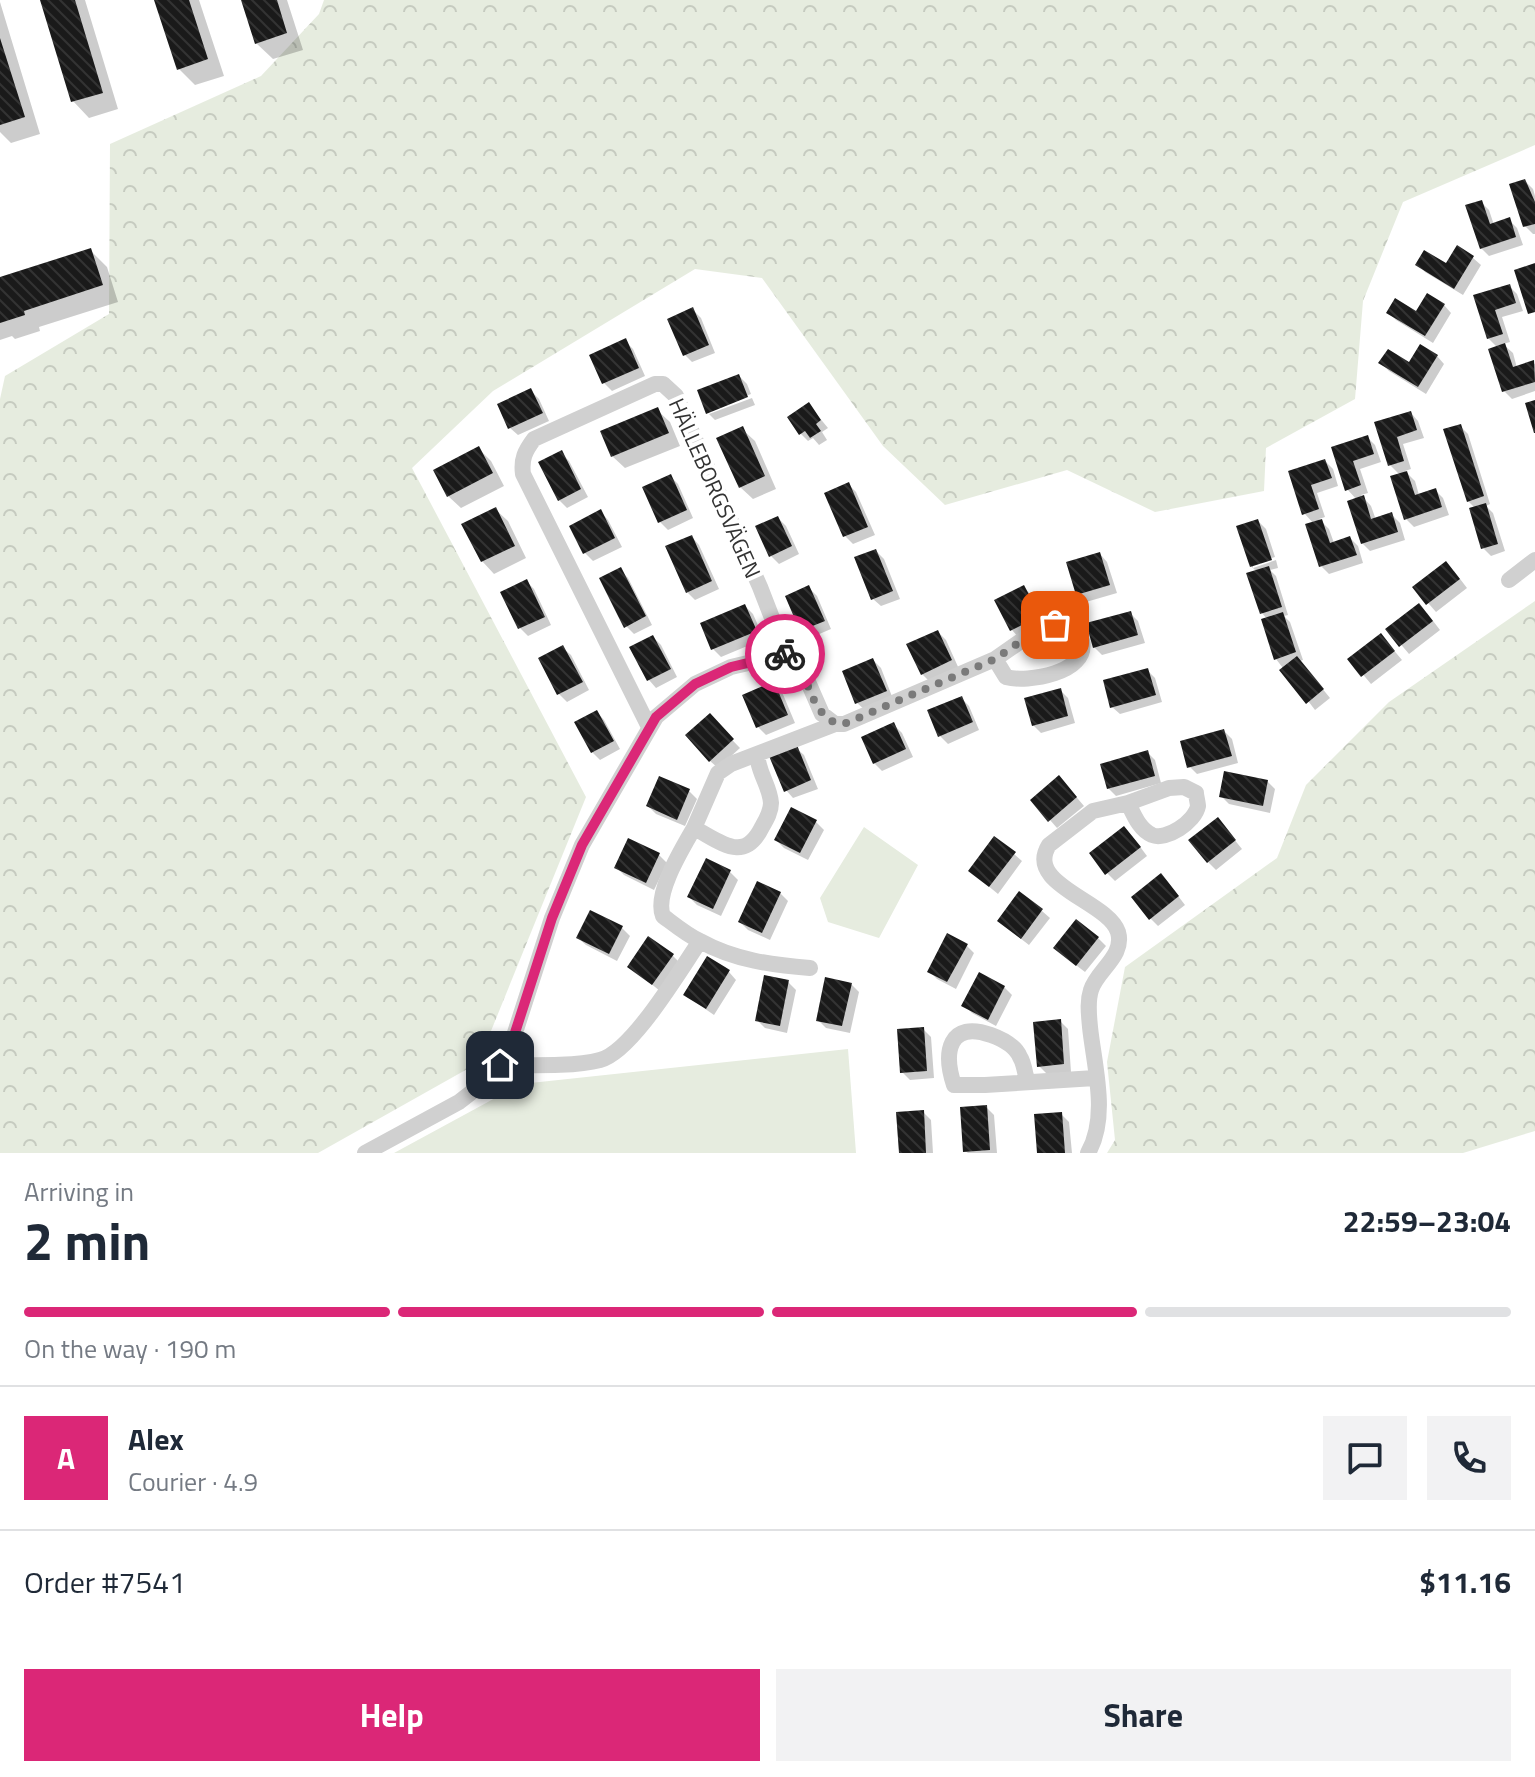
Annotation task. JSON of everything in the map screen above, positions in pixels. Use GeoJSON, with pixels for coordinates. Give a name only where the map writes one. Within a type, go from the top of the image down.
{"type":"FeatureCollection","features":[{"type":"Feature","properties":{"kind":"street","name":"HÄLLEBORGSVÄGEN"},"geometry":{"type":"LineString","coordinates":[[649,727],[523,474],[521,462],[534,439],[655,384],[669,386],[760,587],[786,654]]}},
{"type":"Feature","properties":{"kind":"street"},"geometry":{"type":"LineString","coordinates":[[1509,580],[1535,560]]}},
{"type":"Feature","properties":{"kind":"street"},"geometry":{"type":"LineString","coordinates":[[810,968],[748,960],[700,941],[663,916],[662,894],[718,773],[731,764],[835,724],[844,724],[995,659],[1044,625],[1073,624],[1082,642],[1076,663],[1049,675],[1019,681],[1006,677],[995,659]]}},
{"type":"Feature","properties":{"kind":"street"},"geometry":{"type":"LineString","coordinates":[[365,1153],[459,1102],[486,1081],[500,1065],[512,1042],[552,918],[582,845],[649,727],[677,697],[695,684],[731,667],[786,654],[798,659],[822,714],[835,724]]}},
{"type":"Feature","properties":{"kind":"street"},"geometry":{"type":"LineString","coordinates":[[694,828],[732,847],[742,849],[751,845],[771,804],[758,768],[757,754]]}},
{"type":"Feature","properties":{"kind":"street"},"geometry":{"type":"LineString","coordinates":[[1088,1153],[1098,1120],[1088,1004],[1095,981],[1118,950],[1120,941],[1117,928],[1105,915],[1051,875],[1045,863],[1045,851],[1093,811],[1128,803]]}},
{"type":"Feature","properties":{"kind":"street"},"geometry":{"type":"LineString","coordinates":[[500,1065],[570,1063],[601,1060],[610,1055],[644,1021],[700,941]]}},
{"type":"Feature","properties":{"kind":"street"},"geometry":{"type":"LineString","coordinates":[[1027,1081],[1021,1057],[999,1038],[975,1030],[957,1034],[952,1041],[949,1063],[954,1085],[1095,1078]]}},
{"type":"Feature","properties":{"kind":"green space"},"geometry":{"type":"Polygon","coordinates":[[[324,0],[1535,0],[1535,145],[1403,202],[1363,301],[1355,399],[1266,448],[1264,491],[1155,512],[1067,470],[945,505],[883,446],[762,278],[695,269],[493,391],[412,468],[586,797],[478,1063],[318,1153],[0,1153],[0,399],[5,376],[109,314],[110,144],[261,76],[319,14],[324,0]]]}},
{"type":"Feature","properties":{"kind":"green space"},"geometry":{"type":"Polygon","coordinates":[[[1535,601],[1535,1131],[1463,1153],[1107,1153],[1115,1140],[1107,1062],[1125,967],[1277,858],[1306,785],[1389,702],[1535,601]]]}},
{"type":"Feature","properties":{"kind":"green space"},"geometry":{"type":"Polygon","coordinates":[[[864,827],[918,865],[879,938],[828,922],[820,898],[864,827]]]}},
{"type":"Feature","properties":{"kind":"green space"},"geometry":{"type":"Polygon","coordinates":[[[848,1049],[856,1153],[394,1153],[521,1084],[848,1049]]]}},
{"type":"Feature","properties":{"kind":"building"},"geometry":{"type":"Polygon","coordinates":[[[40,0],[75,0],[103,93],[71,102],[40,0]]]}},
{"type":"Feature","properties":{"kind":"building"},"geometry":{"type":"Polygon","coordinates":[[[154,0],[189,0],[208,59],[177,70],[154,0]]]}},
{"type":"Feature","properties":{"kind":"building"},"geometry":{"type":"Polygon","coordinates":[[[241,0],[277,0],[287,33],[255,44],[241,0]]]}},
{"type":"Feature","properties":{"kind":"building"},"geometry":{"type":"Polygon","coordinates":[[[0,38],[25,117],[0,125],[0,38]]]}},
{"type":"Feature","properties":{"kind":"building"},"geometry":{"type":"Polygon","coordinates":[[[1525,179],[1535,202],[1535,224],[1523,227],[1509,184],[1525,179]]]}},
{"type":"Feature","properties":{"kind":"building"},"geometry":{"type":"Polygon","coordinates":[[[1482,200],[1490,224],[1510,217],[1516,237],[1480,249],[1465,205],[1482,200]]]}},
{"type":"Feature","properties":{"kind":"building"},"geometry":{"type":"Polygon","coordinates":[[[1457,245],[1474,256],[1454,289],[1415,265],[1424,250],[1446,263],[1457,245]]]}},
{"type":"Feature","properties":{"kind":"building"},"geometry":{"type":"Polygon","coordinates":[[[91,248],[103,285],[24,311],[25,315],[0,323],[0,277],[91,248]]]}},
{"type":"Feature","properties":{"kind":"building"},"geometry":{"type":"Polygon","coordinates":[[[1535,263],[1535,312],[1528,314],[1514,270],[1535,263]]]}},
{"type":"Feature","properties":{"kind":"building"},"geometry":{"type":"Polygon","coordinates":[[[1510,284],[1516,303],[1495,310],[1503,334],[1487,339],[1473,295],[1510,284]]]}},
{"type":"Feature","properties":{"kind":"building"},"geometry":{"type":"Polygon","coordinates":[[[1427,293],[1445,304],[1425,336],[1386,313],[1395,298],[1416,311],[1427,293]]]}},
{"type":"Feature","properties":{"kind":"building"},"geometry":{"type":"Polygon","coordinates":[[[693,307],[709,345],[683,356],[667,319],[693,307]]]}},
{"type":"Feature","properties":{"kind":"building"},"geometry":{"type":"Polygon","coordinates":[[[626,338],[639,368],[602,384],[589,355],[626,338]]]}},
{"type":"Feature","properties":{"kind":"building"},"geometry":{"type":"Polygon","coordinates":[[[1505,343],[1513,367],[1534,360],[1535,382],[1502,392],[1488,349],[1505,343]]]}},
{"type":"Feature","properties":{"kind":"building"},"geometry":{"type":"Polygon","coordinates":[[[1420,344],[1438,355],[1418,387],[1378,363],[1388,349],[1409,362],[1420,344]]]}},
{"type":"Feature","properties":{"kind":"building"},"geometry":{"type":"Polygon","coordinates":[[[739,374],[748,397],[706,414],[697,390],[739,374]]]}},
{"type":"Feature","properties":{"kind":"building"},"geometry":{"type":"Polygon","coordinates":[[[531,388],[543,413],[508,429],[497,404],[531,388]]]}},
{"type":"Feature","properties":{"kind":"building"},"geometry":{"type":"Polygon","coordinates":[[[1535,400],[1535,433],[1534,433],[1525,403],[1535,400]]]}},
{"type":"Feature","properties":{"kind":"building"},"geometry":{"type":"Polygon","coordinates":[[[809,402],[821,420],[816,424],[821,431],[810,438],[805,431],[799,435],[787,417],[809,402]]]}},
{"type":"Feature","properties":{"kind":"building"},"geometry":{"type":"Polygon","coordinates":[[[658,407],[669,433],[611,457],[600,431],[658,407]]]}},
{"type":"Feature","properties":{"kind":"building"},"geometry":{"type":"Polygon","coordinates":[[[1411,411],[1417,430],[1397,437],[1404,461],[1388,466],[1374,422],[1411,411]]]}},
{"type":"Feature","properties":{"kind":"building"},"geometry":{"type":"Polygon","coordinates":[[[1461,424],[1484,496],[1467,502],[1443,429],[1461,424]]]}},
{"type":"Feature","properties":{"kind":"building"},"geometry":{"type":"Polygon","coordinates":[[[743,426],[765,476],[739,488],[716,438],[743,426]]]}},
{"type":"Feature","properties":{"kind":"building"},"geometry":{"type":"Polygon","coordinates":[[[1368,435],[1374,454],[1353,461],[1361,485],[1345,491],[1331,447],[1368,435]]]}},
{"type":"Feature","properties":{"kind":"building"},"geometry":{"type":"Polygon","coordinates":[[[479,446],[493,473],[447,497],[433,470],[479,446]]]}},
{"type":"Feature","properties":{"kind":"building"},"geometry":{"type":"Polygon","coordinates":[[[562,450],[581,489],[558,501],[538,462],[562,450]]]}},
{"type":"Feature","properties":{"kind":"building"},"geometry":{"type":"Polygon","coordinates":[[[1325,459],[1332,478],[1311,485],[1319,509],[1302,515],[1288,471],[1325,459]]]}},
{"type":"Feature","properties":{"kind":"building"},"geometry":{"type":"Polygon","coordinates":[[[1407,471],[1415,495],[1436,488],[1442,507],[1404,520],[1390,476],[1407,471]]]}},
{"type":"Feature","properties":{"kind":"building"},"geometry":{"type":"Polygon","coordinates":[[[671,474],[687,510],[658,523],[642,487],[671,474]]]}},
{"type":"Feature","properties":{"kind":"building"},"geometry":{"type":"Polygon","coordinates":[[[849,482],[868,527],[843,537],[824,493],[849,482]]]}},
{"type":"Feature","properties":{"kind":"building"},"geometry":{"type":"Polygon","coordinates":[[[1364,495],[1371,519],[1392,512],[1398,532],[1361,544],[1347,501],[1364,495]]]}},
{"type":"Feature","properties":{"kind":"building"},"geometry":{"type":"Polygon","coordinates":[[[1486,503],[1498,544],[1481,549],[1469,508],[1486,503]]]}},
{"type":"Feature","properties":{"kind":"building"},"geometry":{"type":"Polygon","coordinates":[[[496,507],[515,546],[481,562],[461,524],[496,507]]]}},
{"type":"Feature","properties":{"kind":"building"},"geometry":{"type":"Polygon","coordinates":[[[601,509],[615,538],[583,554],[569,526],[601,509]]]}},
{"type":"Feature","properties":{"kind":"building"},"geometry":{"type":"Polygon","coordinates":[[[778,516],[792,546],[769,557],[755,526],[778,516]]]}},
{"type":"Feature","properties":{"kind":"building"},"geometry":{"type":"Polygon","coordinates":[[[1258,519],[1272,560],[1250,567],[1236,526],[1258,519]]]}},
{"type":"Feature","properties":{"kind":"building"},"geometry":{"type":"Polygon","coordinates":[[[1322,519],[1330,543],[1350,536],[1357,555],[1319,567],[1305,524],[1322,519]]]}},
{"type":"Feature","properties":{"kind":"building"},"geometry":{"type":"Polygon","coordinates":[[[692,535],[712,581],[686,593],[665,546],[692,535]]]}},
{"type":"Feature","properties":{"kind":"building"},"geometry":{"type":"Polygon","coordinates":[[[876,549],[893,591],[871,600],[854,557],[876,549]]]}},
{"type":"Feature","properties":{"kind":"building"},"geometry":{"type":"Polygon","coordinates":[[[1100,552],[1110,585],[1076,595],[1066,562],[1100,552]]]}},
{"type":"Feature","properties":{"kind":"building"},"geometry":{"type":"Polygon","coordinates":[[[1446,561],[1460,579],[1426,605],[1412,587],[1446,561]]]}},
{"type":"Feature","properties":{"kind":"building"},"geometry":{"type":"Polygon","coordinates":[[[1269,566],[1282,607],[1260,614],[1246,573],[1269,566]]]}},
{"type":"Feature","properties":{"kind":"building"},"geometry":{"type":"Polygon","coordinates":[[[621,567],[646,616],[624,628],[599,578],[621,567]]]}},
{"type":"Feature","properties":{"kind":"building"},"geometry":{"type":"Polygon","coordinates":[[[527,579],[545,617],[518,629],[500,592],[527,579]]]}},
{"type":"Feature","properties":{"kind":"building"},"geometry":{"type":"Polygon","coordinates":[[[809,585],[825,621],[800,631],[785,596],[809,585]]]}},
{"type":"Feature","properties":{"kind":"building"},"geometry":{"type":"Polygon","coordinates":[[[1024,585],[1040,616],[1010,631],[994,600],[1024,585]]]}},
{"type":"Feature","properties":{"kind":"building"},"geometry":{"type":"Polygon","coordinates":[[[1419,603],[1433,621],[1399,647],[1385,629],[1419,603]]]}},
{"type":"Feature","properties":{"kind":"building"},"geometry":{"type":"Polygon","coordinates":[[[745,604],[757,631],[711,650],[700,623],[745,604]]]}},
{"type":"Feature","properties":{"kind":"building"},"geometry":{"type":"Polygon","coordinates":[[[1131,611],[1138,635],[1093,648],[1086,623],[1131,611]]]}},
{"type":"Feature","properties":{"kind":"building"},"geometry":{"type":"Polygon","coordinates":[[[1283,612],[1296,652],[1274,660],[1261,619],[1283,612]]]}},
{"type":"Feature","properties":{"kind":"building"},"geometry":{"type":"Polygon","coordinates":[[[938,630],[952,660],[921,675],[906,644],[938,630]]]}},
{"type":"Feature","properties":{"kind":"building"},"geometry":{"type":"Polygon","coordinates":[[[1381,633],[1395,651],[1361,677],[1347,659],[1381,633]]]}},
{"type":"Feature","properties":{"kind":"building"},"geometry":{"type":"Polygon","coordinates":[[[653,635],[671,669],[647,681],[629,647],[653,635]]]}},
{"type":"Feature","properties":{"kind":"building"},"geometry":{"type":"Polygon","coordinates":[[[563,645],[583,682],[557,695],[538,658],[563,645]]]}},
{"type":"Feature","properties":{"kind":"building"},"geometry":{"type":"Polygon","coordinates":[[[1297,656],[1324,689],[1306,704],[1279,670],[1297,656]]]}},
{"type":"Feature","properties":{"kind":"building"},"geometry":{"type":"Polygon","coordinates":[[[873,658],[887,691],[855,704],[842,671],[873,658]]]}},
{"type":"Feature","properties":{"kind":"building"},"geometry":{"type":"Polygon","coordinates":[[[1148,668],[1156,695],[1110,708],[1103,680],[1148,668]]]}},
{"type":"Feature","properties":{"kind":"building"},"geometry":{"type":"Polygon","coordinates":[[[774,681],[788,715],[756,728],[742,695],[774,681]]]}},
{"type":"Feature","properties":{"kind":"building"},"geometry":{"type":"Polygon","coordinates":[[[1061,688],[1068,716],[1032,726],[1024,698],[1061,688]]]}},
{"type":"Feature","properties":{"kind":"building"},"geometry":{"type":"Polygon","coordinates":[[[962,696],[973,722],[938,737],[927,710],[962,696]]]}},
{"type":"Feature","properties":{"kind":"building"},"geometry":{"type":"Polygon","coordinates":[[[597,710],[614,741],[591,753],[574,722],[597,710]]]}},
{"type":"Feature","properties":{"kind":"building"},"geometry":{"type":"Polygon","coordinates":[[[710,713],[734,739],[709,762],[685,735],[710,713]]]}},
{"type":"Feature","properties":{"kind":"building"},"geometry":{"type":"Polygon","coordinates":[[[894,722],[906,749],[873,764],[861,737],[894,722]]]}},
{"type":"Feature","properties":{"kind":"building"},"geometry":{"type":"Polygon","coordinates":[[[1224,729],[1232,756],[1187,768],[1180,741],[1224,729]]]}},
{"type":"Feature","properties":{"kind":"building"},"geometry":{"type":"Polygon","coordinates":[[[797,745],[811,780],[784,792],[769,756],[797,745]]]}},
{"type":"Feature","properties":{"kind":"building"},"geometry":{"type":"Polygon","coordinates":[[[1148,750],[1155,776],[1107,789],[1100,764],[1148,750]]]}},
{"type":"Feature","properties":{"kind":"building"},"geometry":{"type":"Polygon","coordinates":[[[1224,771],[1268,780],[1263,806],[1219,797],[1224,771]]]}},
{"type":"Feature","properties":{"kind":"building"},"geometry":{"type":"Polygon","coordinates":[[[1059,775],[1077,797],[1048,822],[1030,800],[1059,775]]]}},
{"type":"Feature","properties":{"kind":"building"},"geometry":{"type":"Polygon","coordinates":[[[659,776],[690,789],[677,820],[646,806],[659,776]]]}},
{"type":"Feature","properties":{"kind":"building"},"geometry":{"type":"Polygon","coordinates":[[[791,807],[817,820],[800,853],[774,840],[791,807]]]}},
{"type":"Feature","properties":{"kind":"building"},"geometry":{"type":"Polygon","coordinates":[[[1218,817],[1236,840],[1207,863],[1188,840],[1218,817]]]}},
{"type":"Feature","properties":{"kind":"building"},"geometry":{"type":"Polygon","coordinates":[[[1124,826],[1141,847],[1105,875],[1089,853],[1124,826]]]}},
{"type":"Feature","properties":{"kind":"building"},"geometry":{"type":"Polygon","coordinates":[[[994,836],[1016,852],[989,887],[968,871],[994,836]]]}},
{"type":"Feature","properties":{"kind":"building"},"geometry":{"type":"Polygon","coordinates":[[[628,838],[660,853],[646,883],[614,868],[628,838]]]}},
{"type":"Feature","properties":{"kind":"building"},"geometry":{"type":"Polygon","coordinates":[[[706,858],[731,870],[713,909],[687,897],[706,858]]]}},
{"type":"Feature","properties":{"kind":"building"},"geometry":{"type":"Polygon","coordinates":[[[1161,873],[1179,896],[1149,920],[1131,897],[1161,873]]]}},
{"type":"Feature","properties":{"kind":"building"},"geometry":{"type":"Polygon","coordinates":[[[757,881],[781,892],[762,933],[738,922],[757,881]]]}},
{"type":"Feature","properties":{"kind":"building"},"geometry":{"type":"Polygon","coordinates":[[[1019,891],[1043,909],[1021,939],[997,921],[1019,891]]]}},
{"type":"Feature","properties":{"kind":"building"},"geometry":{"type":"Polygon","coordinates":[[[590,910],[623,926],[609,954],[576,938],[590,910]]]}},
{"type":"Feature","properties":{"kind":"building"},"geometry":{"type":"Polygon","coordinates":[[[1076,919],[1099,937],[1076,966],[1053,948],[1076,919]]]}},
{"type":"Feature","properties":{"kind":"building"},"geometry":{"type":"Polygon","coordinates":[[[947,933],[968,944],[947,982],[927,972],[947,933]]]}},
{"type":"Feature","properties":{"kind":"building"},"geometry":{"type":"Polygon","coordinates":[[[648,936],[674,954],[652,985],[627,967],[648,936]]]}},
{"type":"Feature","properties":{"kind":"building"},"geometry":{"type":"Polygon","coordinates":[[[707,956],[730,970],[706,1009],[683,995],[707,956]]]}},
{"type":"Feature","properties":{"kind":"building"},"geometry":{"type":"Polygon","coordinates":[[[979,972],[1005,986],[988,1020],[961,1006],[979,972]]]}},
{"type":"Feature","properties":{"kind":"building"},"geometry":{"type":"Polygon","coordinates":[[[764,975],[789,980],[780,1026],[755,1021],[764,975]]]}},
{"type":"Feature","properties":{"kind":"building"},"geometry":{"type":"Polygon","coordinates":[[[825,977],[852,983],[842,1026],[816,1021],[825,977]]]}},
{"type":"Feature","properties":{"kind":"building"},"geometry":{"type":"Polygon","coordinates":[[[1061,1019],[1064,1064],[1037,1067],[1033,1022],[1061,1019]]]}},
{"type":"Feature","properties":{"kind":"building"},"geometry":{"type":"Polygon","coordinates":[[[924,1027],[927,1071],[900,1073],[897,1029],[924,1027]]]}},
{"type":"Feature","properties":{"kind":"building"},"geometry":{"type":"Polygon","coordinates":[[[987,1105],[990,1150],[963,1152],[960,1107],[987,1105]]]}},
{"type":"Feature","properties":{"kind":"building"},"geometry":{"type":"Polygon","coordinates":[[[924,1110],[926,1153],[899,1153],[896,1112],[924,1110]]]}},
{"type":"Feature","properties":{"kind":"building"},"geometry":{"type":"Polygon","coordinates":[[[1062,1112],[1065,1153],[1037,1153],[1034,1114],[1062,1112]]]}},
{"type":"Feature","properties":{"kind":"way so far"},"geometry":{"type":"LineString","coordinates":[[785,654],[798,659],[822,714],[835,724],[844,724],[995,659],[1044,625],[1055,625]]}},
{"type":"Feature","properties":{"kind":"route"},"geometry":{"type":"LineString","coordinates":[[500,1065],[512,1042],[563,888],[582,845],[649,727],[677,697],[695,684],[731,667],[785,654]]}}]}
